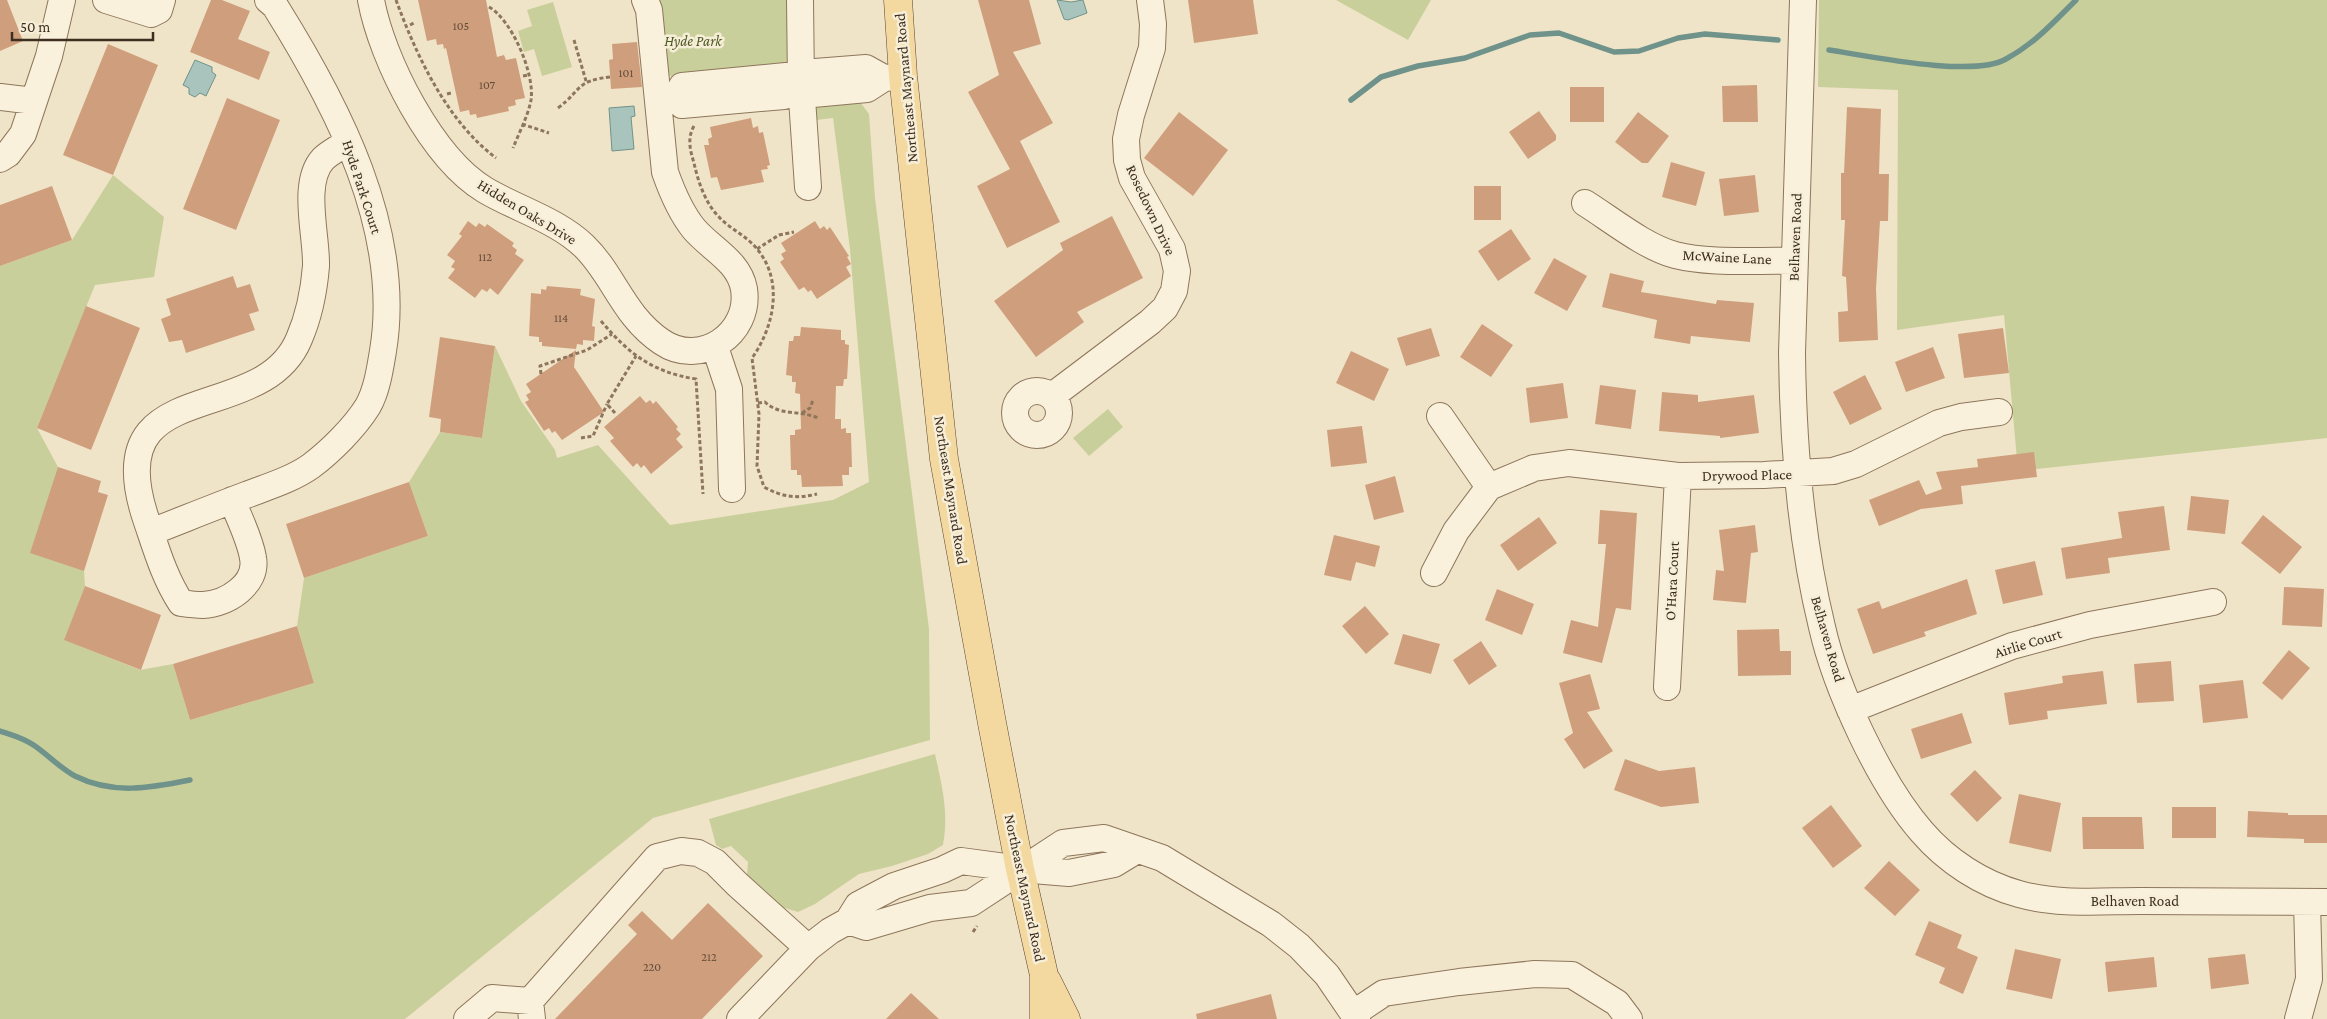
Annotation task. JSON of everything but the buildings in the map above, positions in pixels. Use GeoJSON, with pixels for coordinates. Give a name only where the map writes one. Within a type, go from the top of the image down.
{"type":"FeatureCollection","features":[{"type":"Feature","properties":{"kind":"main road","name":"Northeast Maynard Road"},"geometry":{"type":"LineString","coordinates":[[898,0],[894,77],[944,459],[1020,869],[1044,975],[1044,1019]]}},
{"type":"Feature","properties":{"kind":"main road","name":"Northeast Maynard Road"},"geometry":{"type":"LineString","coordinates":[[1044,975],[1066,1019]]}},
{"type":"Feature","properties":{"kind":"street"},"geometry":{"type":"LineString","coordinates":[[0,160],[8,154],[23,134],[49,56],[62,0]]}},
{"type":"Feature","properties":{"kind":"street"},"geometry":{"type":"LineString","coordinates":[[106,0],[151,14],[159,10],[162,0]]}},
{"type":"Feature","properties":{"kind":"street","name":"Hyde Park Court"},"geometry":{"type":"LineString","coordinates":[[151,532],[270,486],[310,466],[354,424],[368,406],[375,388],[386,330],[385,279],[377,228],[348,142],[308,60],[275,6],[268,0]]}},
{"type":"Feature","properties":{"kind":"street","name":"Hidden Oaks Drive"},"geometry":{"type":"LineString","coordinates":[[371,0],[379,35],[392,64],[426,128],[446,155],[483,189],[545,220],[584,246],[623,303],[644,328],[661,342],[683,351],[715,347]]}},
{"type":"Feature","properties":{"kind":"street"},"geometry":{"type":"LineString","coordinates":[[645,0],[649,10],[669,98],[662,153],[665,172],[674,197],[694,228],[737,270],[744,288],[744,306],[735,329],[715,347],[729,389],[732,489]]}},
{"type":"Feature","properties":{"kind":"street"},"geometry":{"type":"LineString","coordinates":[[800,0],[801,84],[808,186]]}},
{"type":"Feature","properties":{"kind":"street","name":"Rosedown Drive"},"geometry":{"type":"LineString","coordinates":[[1052,396],[1150,322],[1165,308],[1174,291],[1177,271],[1172,249],[1132,178],[1127,160],[1126,139],[1131,115],[1152,48],[1153,24],[1150,0]]}},
{"type":"Feature","properties":{"kind":"street","name":"Belhaven Road"},"geometry":{"type":"LineString","coordinates":[[1803,0],[1793,260],[1792,383],[1798,474],[1814,588],[1822,630],[1850,710],[1884,778],[1922,832],[1959,864],[1986,883],[2022,895],[2083,901],[2317,902]]}},
{"type":"Feature","properties":{"kind":"street"},"geometry":{"type":"LineString","coordinates":[[801,84],[812,94],[867,89],[894,77]]}},
{"type":"Feature","properties":{"kind":"street"},"geometry":{"type":"LineString","coordinates":[[669,98],[682,104],[784,96],[801,84]]}},
{"type":"Feature","properties":{"kind":"street"},"geometry":{"type":"LineString","coordinates":[[0,97],[34,101]]}},
{"type":"Feature","properties":{"kind":"street"},"geometry":{"type":"LineString","coordinates":[[232,500],[253,558],[253,570],[249,582],[228,598],[205,605],[180,603],[169,585],[139,498],[136,460],[142,443],[154,428],[180,411],[264,380],[292,354],[311,306],[315,274],[311,191],[323,159],[348,142]]}},
{"type":"Feature","properties":{"kind":"street","name":"McWaine Lane"},"geometry":{"type":"LineString","coordinates":[[1585,203],[1656,247],[1675,255],[1702,259],[1793,260]]}},
{"type":"Feature","properties":{"kind":"street","name":"Drywood Place"},"geometry":{"type":"LineString","coordinates":[[1489,486],[1534,468],[1569,463],[1678,476],[1798,474],[1833,471],[1856,464],[1939,423],[1961,417],[1998,412]]}},
{"type":"Feature","properties":{"kind":"street"},"geometry":{"type":"LineString","coordinates":[[1434,573],[1456,531],[1489,486],[1440,416]]}},
{"type":"Feature","properties":{"kind":"street","name":"O'Hara Court"},"geometry":{"type":"LineString","coordinates":[[1666,687],[1678,476]]}},
{"type":"Feature","properties":{"kind":"street","name":"Airlie Court"},"geometry":{"type":"LineString","coordinates":[[1850,710],[2012,646],[2090,625],[2213,602]]}},
{"type":"Feature","properties":{"kind":"street"},"geometry":{"type":"LineString","coordinates":[[848,921],[866,927],[930,908],[971,903],[1020,869],[1063,843],[1104,838],[1162,858],[1271,924],[1299,946],[1328,975],[1356,1016],[1384,993],[1459,982],[1535,974],[1572,975],[1617,1004],[1629,1019]]}},
{"type":"Feature","properties":{"kind":"street"},"geometry":{"type":"LineString","coordinates":[[467,1019],[492,998],[531,1010],[658,857],[681,851],[698,853],[715,862],[743,891],[808,948]]}},
{"type":"Feature","properties":{"kind":"street"},"geometry":{"type":"LineString","coordinates":[[740,1019],[808,948],[830,931],[848,921],[858,904],[894,886],[961,861],[1020,869]]}},
{"type":"Feature","properties":{"kind":"street"},"geometry":{"type":"LineString","coordinates":[[2298,1019],[2309,979],[2317,902]]}},
{"type":"Feature","properties":{"kind":"path"},"geometry":{"type":"LineString","coordinates":[[396,0],[420,57],[448,106],[472,137],[496,158]]}},
{"type":"Feature","properties":{"kind":"path"},"geometry":{"type":"LineString","coordinates":[[489,7],[499,12],[523,55],[529,75],[531,100],[513,148]]}},
{"type":"Feature","properties":{"kind":"path"},"geometry":{"type":"LineString","coordinates":[[574,40],[586,81]]}},
{"type":"Feature","properties":{"kind":"path"},"geometry":{"type":"LineString","coordinates":[[523,76],[529,75]]}},
{"type":"Feature","properties":{"kind":"path"},"geometry":{"type":"LineString","coordinates":[[558,108],[586,81],[610,77]]}},
{"type":"Feature","properties":{"kind":"path"},"geometry":{"type":"LineString","coordinates":[[522,124],[549,133]]}},
{"type":"Feature","properties":{"kind":"path"},"geometry":{"type":"LineString","coordinates":[[757,249],[779,235],[794,232]]}},
{"type":"Feature","properties":{"kind":"path"},"geometry":{"type":"LineString","coordinates":[[601,321],[636,356],[662,372],[696,379],[703,494]]}},
{"type":"Feature","properties":{"kind":"path"},"geometry":{"type":"LineString","coordinates":[[541,374],[540,366],[587,350],[612,334]]}},
{"type":"Feature","properties":{"kind":"path"},"geometry":{"type":"LineString","coordinates":[[582,438],[592,436],[607,404],[636,356]]}},
{"type":"Feature","properties":{"kind":"path"},"geometry":{"type":"LineString","coordinates":[[801,413],[810,408],[813,400]]}},
{"type":"Feature","properties":{"kind":"path"},"geometry":{"type":"LineString","coordinates":[[758,403],[765,402],[771,409],[801,413],[818,418]]}},
{"type":"Feature","properties":{"kind":"path"},"geometry":{"type":"LineString","coordinates":[[607,404],[615,413]]}},
{"type":"Feature","properties":{"kind":"path"},"geometry":{"type":"LineString","coordinates":[[973,932],[978,926]]}},
{"type":"Feature","properties":{"kind":"green space","name":"Hyde Park"},"geometry":{"type":"Polygon","coordinates":[[[647,0],[795,0],[792,45],[784,73],[677,83],[659,64],[647,0]]]}},
{"type":"Feature","properties":{"kind":"green space"},"geometry":{"type":"Polygon","coordinates":[[[1336,0],[1431,0],[1408,40],[1336,0]]]}},
{"type":"Feature","properties":{"kind":"green space"},"geometry":{"type":"Polygon","coordinates":[[[1819,0],[2327,0],[2327,438],[2018,471],[2004,315],[1897,330],[1898,90],[1818,87],[1819,0]]]}},
{"type":"Feature","properties":{"kind":"green space"},"geometry":{"type":"Polygon","coordinates":[[[553,2],[572,67],[542,76],[534,49],[524,52],[518,31],[532,26],[527,10],[553,2]]]}},
{"type":"Feature","properties":{"kind":"green space"},"geometry":{"type":"Polygon","coordinates":[[[857,98],[869,114],[875,198],[929,629],[930,740],[653,818],[405,1019],[0,1019],[0,266],[72,240],[113,175],[164,217],[154,277],[95,285],[37,428],[58,467],[84,571],[85,586],[65,640],[140,670],[173,664],[190,720],[314,683],[297,626],[304,578],[428,536],[409,482],[440,432],[482,438],[495,346],[521,401],[555,450],[557,458],[598,445],[670,525],[833,500],[869,482],[850,249],[833,118],[816,120],[814,103],[857,98]]]}},
{"type":"Feature","properties":{"kind":"green space"},"geometry":{"type":"Polygon","coordinates":[[[1108,409],[1123,427],[1089,456],[1073,438],[1108,409]]]}},
{"type":"Feature","properties":{"kind":"green space"},"geometry":{"type":"Polygon","coordinates":[[[935,754],[945,810],[943,845],[928,854],[892,866],[859,874],[815,904],[798,912],[778,906],[747,875],[748,862],[731,846],[722,849],[716,845],[709,819],[935,754]]]}},
{"type":"Feature","properties":{"kind":"water"},"geometry":{"type":"Polygon","coordinates":[[[1057,0],[1071,2],[1083,0],[1087,13],[1068,20],[1064,19],[1057,0]]]}},
{"type":"Feature","properties":{"kind":"water"},"geometry":{"type":"Polygon","coordinates":[[[195,60],[212,67],[212,72],[216,75],[206,96],[200,93],[195,97],[189,94],[189,88],[183,85],[195,60]]]}},
{"type":"Feature","properties":{"kind":"water"},"geometry":{"type":"Polygon","coordinates":[[[634,106],[635,116],[631,117],[634,149],[612,151],[609,108],[634,106]]]}},
{"type":"Feature","properties":{"kind":"waterway"},"geometry":{"type":"LineString","coordinates":[[1829,50],[1920,64],[1946,66],[1991,64],[2006,59],[2026,47],[2076,0]]}},
{"type":"Feature","properties":{"kind":"waterway"},"geometry":{"type":"LineString","coordinates":[[1351,100],[1381,77],[1418,66],[1465,58],[1530,35],[1559,33],[1614,52],[1639,51],[1678,38],[1705,34],[1778,40]]}},
{"type":"Feature","properties":{"kind":"waterway"},"geometry":{"type":"LineString","coordinates":[[0,731],[31,743],[75,776],[103,786],[132,788],[190,780]]}}]}
